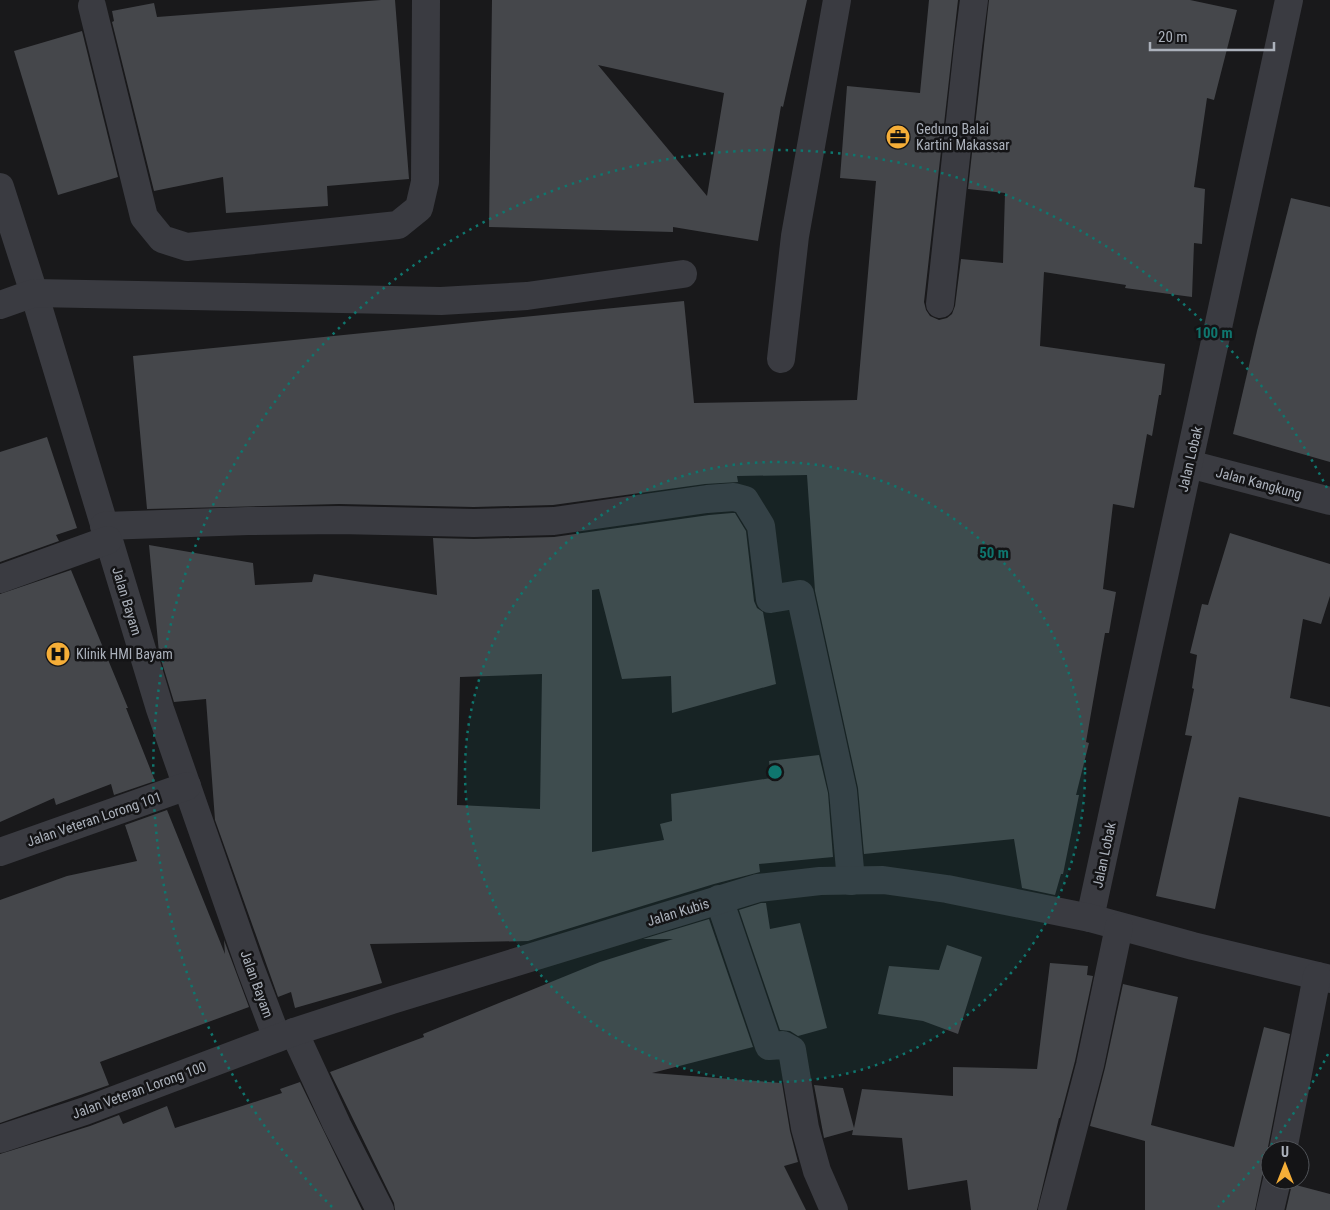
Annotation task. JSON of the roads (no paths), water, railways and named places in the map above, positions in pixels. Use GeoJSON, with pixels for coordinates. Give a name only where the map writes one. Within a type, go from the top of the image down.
{"type":"FeatureCollection","features":[{"type":"Feature","properties":{"kind":"street"},"geometry":{"type":"LineString","coordinates":[[92,6],[144,217],[162,239],[187,248],[398,226],[419,208],[425,182],[426,0]]}},
{"type":"Feature","properties":{"kind":"street"},"geometry":{"type":"LineString","coordinates":[[780,359],[795,236],[837,0]]}},
{"type":"Feature","properties":{"kind":"street"},"geometry":{"type":"LineString","coordinates":[[940,304],[974,0]]}},
{"type":"Feature","properties":{"kind":"street","name":"Jalan Lobak"},"geometry":{"type":"LineString","coordinates":[[1090,918],[1289,0]]}},
{"type":"Feature","properties":{"kind":"street","name":"Jalan Bayam"},"geometry":{"type":"LineString","coordinates":[[0,187],[160,709],[187,786],[286,1035],[337,1125],[380,1210]]}},
{"type":"Feature","properties":{"kind":"street"},"geometry":{"type":"LineString","coordinates":[[0,305],[34,293],[441,301],[527,296],[683,274]]}},
{"type":"Feature","properties":{"kind":"street","name":"Jalan Kangkung"},"geometry":{"type":"LineString","coordinates":[[1189,464],[1330,501]]}},
{"type":"Feature","properties":{"kind":"street"},"geometry":{"type":"LineString","coordinates":[[0,579],[106,533],[257,521],[339,520],[474,524],[554,521],[734,497],[745,500],[761,526],[770,599],[800,594],[843,791],[852,880]]}},
{"type":"Feature","properties":{"kind":"street","name":"Jalan Veteran Lorong 101"},"geometry":{"type":"LineString","coordinates":[[0,852],[187,786]]}},
{"type":"Feature","properties":{"kind":"street","name":"Jalan Kubis"},"geometry":{"type":"LineString","coordinates":[[286,1035],[392,1000],[719,899],[758,888],[820,880],[883,880],[947,889],[1090,918],[1323,978]]}},
{"type":"Feature","properties":{"kind":"street"},"geometry":{"type":"LineString","coordinates":[[719,899],[769,1046],[783,1045],[792,1050],[805,1128],[817,1171],[834,1210]]}},
{"type":"Feature","properties":{"kind":"street"},"geometry":{"type":"LineString","coordinates":[[1052,1210],[1090,1064],[1119,926]]}},
{"type":"Feature","properties":{"kind":"street"},"geometry":{"type":"LineString","coordinates":[[1284,1140],[1323,978]]}},
{"type":"Feature","properties":{"kind":"street","name":"Jalan Veteran Lorong 100"},"geometry":{"type":"LineString","coordinates":[[0,1139],[85,1110],[286,1035]]}},
{"type":"Feature","properties":{"kind":"street"},"geometry":{"type":"LineString","coordinates":[[1270,1210],[1275,1190]]}},
{"type":"Feature","properties":{"kind":"place","name":"Gedung Balai Kartini Makassar"},"geometry":{"type":"Point","coordinates":[898,137]}},
{"type":"Feature","properties":{"kind":"place","name":"Klinik HMI Bayam"},"geometry":{"type":"Point","coordinates":[58,654]}}]}
